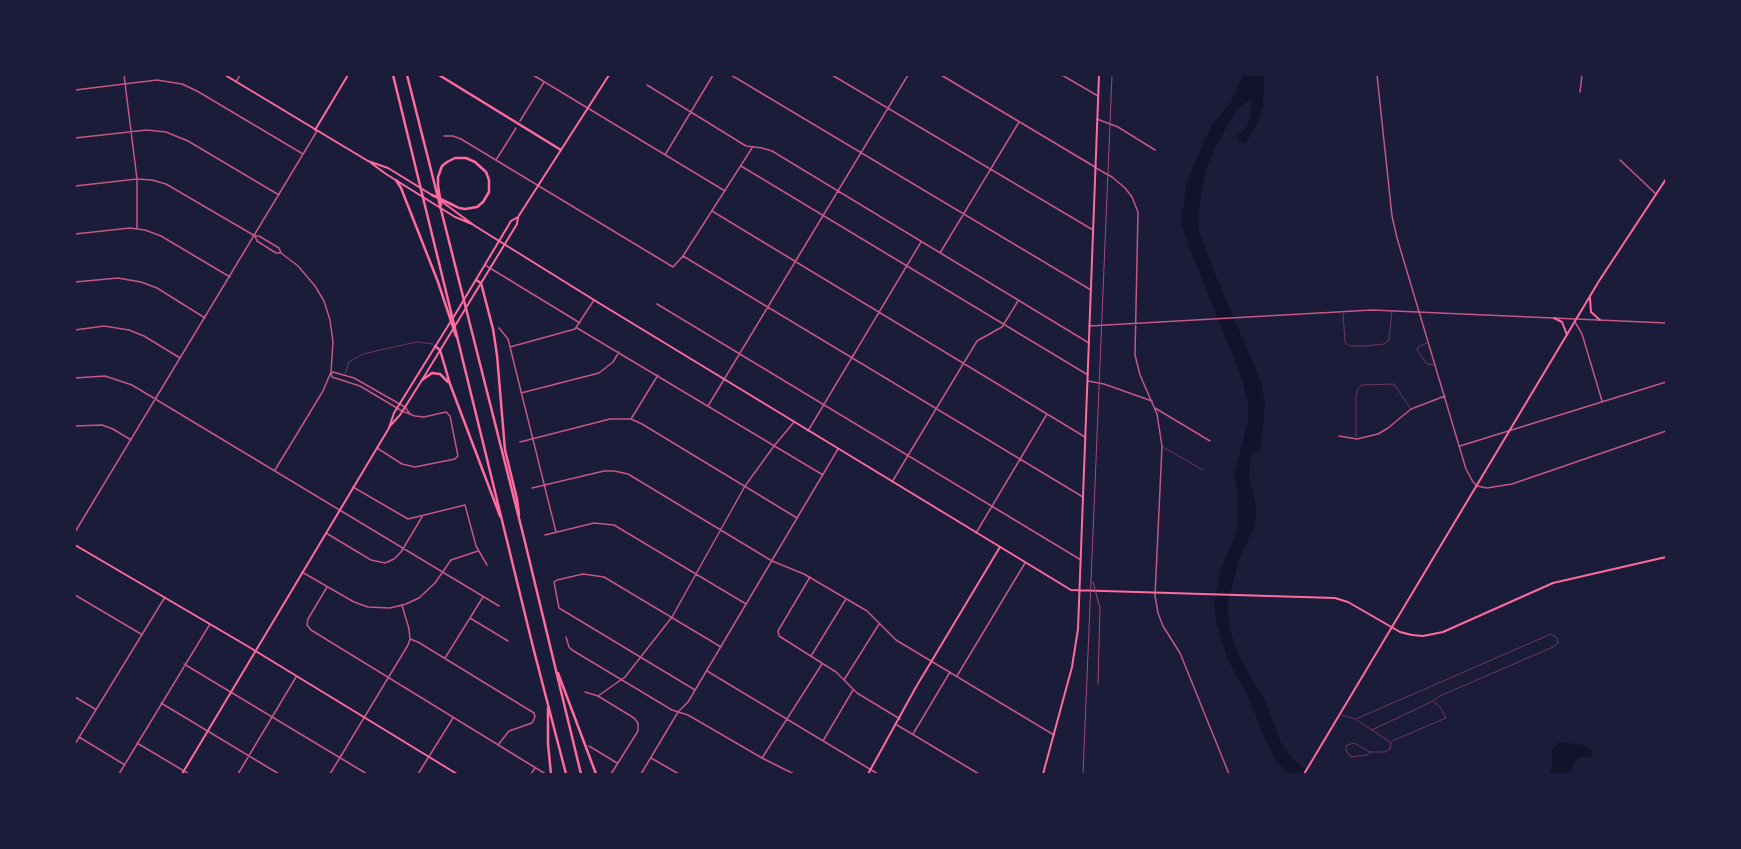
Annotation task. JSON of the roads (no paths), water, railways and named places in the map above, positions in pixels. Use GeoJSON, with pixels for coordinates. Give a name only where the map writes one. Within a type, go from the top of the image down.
{"type":"FeatureCollection","features":[{"type":"Feature","properties":{"kind":"highway"},"geometry":{"type":"LineString","coordinates":[[393,75],[566,774]]}},
{"type":"Feature","properties":{"kind":"highway"},"geometry":{"type":"LineString","coordinates":[[406,75],[555,664],[581,774]]}},
{"type":"Feature","properties":{"kind":"highway"},"geometry":{"type":"LineString","coordinates":[[439,75],[561,150]]}},
{"type":"Feature","properties":{"kind":"highway"},"geometry":{"type":"LineString","coordinates":[[432,195],[453,207],[465,209],[477,207],[483,202],[489,192],[489,180],[486,172],[475,162],[466,158],[455,158],[442,166],[438,177],[444,225]]}},
{"type":"Feature","properties":{"kind":"highway"},"geometry":{"type":"LineString","coordinates":[[396,180],[401,188],[438,282],[462,356]]}},
{"type":"Feature","properties":{"kind":"highway"},"geometry":{"type":"LineString","coordinates":[[476,280],[481,283],[496,349],[504,436],[517,499],[520,526]]}},
{"type":"Feature","properties":{"kind":"highway"},"geometry":{"type":"LineString","coordinates":[[435,346],[440,350],[450,384],[495,505],[503,522]]}},
{"type":"Feature","properties":{"kind":"highway"},"geometry":{"type":"LineString","coordinates":[[422,380],[432,374],[440,374],[450,384]]}},
{"type":"Feature","properties":{"kind":"highway"},"geometry":{"type":"LineString","coordinates":[[555,664],[596,774]]}},
{"type":"Feature","properties":{"kind":"highway"},"geometry":{"type":"LineString","coordinates":[[548,704],[548,744],[551,774]]}},
{"type":"Feature","properties":{"kind":"main road"},"geometry":{"type":"LineString","coordinates":[[224,75],[368,161],[406,187],[455,217],[500,240],[724,380],[1067,588],[1080,590],[1335,598],[1354,606],[1391,628],[1409,635],[1435,634],[1553,583],[1666,558]]}},
{"type":"Feature","properties":{"kind":"main road"},"geometry":{"type":"LineString","coordinates":[[316,130],[348,75]]}},
{"type":"Feature","properties":{"kind":"main road"},"geometry":{"type":"LineString","coordinates":[[182,774],[389,428],[405,407],[422,380],[517,224],[518,218],[609,75]]}},
{"type":"Feature","properties":{"kind":"main road"},"geometry":{"type":"LineString","coordinates":[[1043,774],[1074,657],[1080,590],[1099,75]]}},
{"type":"Feature","properties":{"kind":"main road"},"geometry":{"type":"LineString","coordinates":[[368,161],[388,168],[432,195]]}},
{"type":"Feature","properties":{"kind":"main road"},"geometry":{"type":"LineString","coordinates":[[1304,774],[1576,320],[1666,178]]}},
{"type":"Feature","properties":{"kind":"main road"},"geometry":{"type":"LineString","coordinates":[[453,207],[475,226]]}},
{"type":"Feature","properties":{"kind":"main road"},"geometry":{"type":"LineString","coordinates":[[389,428],[397,408],[511,221],[518,218]]}},
{"type":"Feature","properties":{"kind":"main road"},"geometry":{"type":"LineString","coordinates":[[1590,297],[1591,312],[1600,320]]}},
{"type":"Feature","properties":{"kind":"main road"},"geometry":{"type":"LineString","coordinates":[[1554,318],[1562,322],[1567,335]]}},
{"type":"Feature","properties":{"kind":"main road"},"geometry":{"type":"LineString","coordinates":[[75,544],[457,774]]}},
{"type":"Feature","properties":{"kind":"main road"},"geometry":{"type":"LineString","coordinates":[[868,774],[931,661],[1000,547]]}},
{"type":"Feature","properties":{"kind":"street"},"geometry":{"type":"LineString","coordinates":[[124,75],[137,179],[137,228]]}},
{"type":"Feature","properties":{"kind":"street"},"geometry":{"type":"LineString","coordinates":[[236,82],[240,75]]}},
{"type":"Feature","properties":{"kind":"street"},"geometry":{"type":"LineString","coordinates":[[533,75],[725,191]]}},
{"type":"Feature","properties":{"kind":"street"},"geometry":{"type":"LineString","coordinates":[[665,155],[713,75]]}},
{"type":"Feature","properties":{"kind":"street"},"geometry":{"type":"LineString","coordinates":[[731,75],[1091,290]]}},
{"type":"Feature","properties":{"kind":"street"},"geometry":{"type":"LineString","coordinates":[[832,75],[1093,230]]}},
{"type":"Feature","properties":{"kind":"street"},"geometry":{"type":"LineString","coordinates":[[708,406],[908,75]]}},
{"type":"Feature","properties":{"kind":"street"},"geometry":{"type":"LineString","coordinates":[[941,75],[1121,184],[1132,197],[1137,209],[1139,220],[1134,323],[1136,361],[1159,421],[1162,446],[1155,592],[1160,620],[1180,653],[1230,774]]}},
{"type":"Feature","properties":{"kind":"street"},"geometry":{"type":"LineString","coordinates":[[1062,75],[1098,96]]}},
{"type":"Feature","properties":{"kind":"street"},"geometry":{"type":"LineString","coordinates":[[1377,75],[1392,216],[1428,343],[1468,474],[1477,486],[1487,488],[1512,484],[1666,430]]}},
{"type":"Feature","properties":{"kind":"street"},"geometry":{"type":"LineString","coordinates":[[1580,92],[1582,75]]}},
{"type":"Feature","properties":{"kind":"street"},"geometry":{"type":"LineString","coordinates":[[75,90],[166,80],[190,87],[303,154]]}},
{"type":"Feature","properties":{"kind":"street"},"geometry":{"type":"LineString","coordinates":[[520,121],[544,81]]}},
{"type":"Feature","properties":{"kind":"street"},"geometry":{"type":"LineString","coordinates":[[647,85],[746,146],[768,150],[1089,343]]}},
{"type":"Feature","properties":{"kind":"street"},"geometry":{"type":"LineString","coordinates":[[1097,119],[1118,127],[1155,150]]}},
{"type":"Feature","properties":{"kind":"street"},"geometry":{"type":"LineString","coordinates":[[940,253],[1019,122]]}},
{"type":"Feature","properties":{"kind":"street"},"geometry":{"type":"LineString","coordinates":[[496,160],[516,128]]}},
{"type":"Feature","properties":{"kind":"street"},"geometry":{"type":"LineString","coordinates":[[75,138],[131,131],[158,130],[181,137],[279,195]]}},
{"type":"Feature","properties":{"kind":"street"},"geometry":{"type":"LineString","coordinates":[[75,532],[255,236],[316,130]]}},
{"type":"Feature","properties":{"kind":"street"},"geometry":{"type":"LineString","coordinates":[[444,136],[456,136],[670,266],[676,266],[683,256],[752,148]]}},
{"type":"Feature","properties":{"kind":"street"},"geometry":{"type":"LineString","coordinates":[[1620,160],[1656,194]]}},
{"type":"Feature","properties":{"kind":"street"},"geometry":{"type":"LineString","coordinates":[[740,166],[1088,375]]}},
{"type":"Feature","properties":{"kind":"street"},"geometry":{"type":"LineString","coordinates":[[75,186],[137,179],[152,180],[166,184],[255,236],[259,236],[279,248],[281,253],[308,277],[324,301],[333,342],[330,374],[323,391],[275,471]]}},
{"type":"Feature","properties":{"kind":"street"},"geometry":{"type":"LineString","coordinates":[[712,212],[1086,437]]}},
{"type":"Feature","properties":{"kind":"street"},"geometry":{"type":"LineString","coordinates":[[75,234],[137,228],[161,236],[230,277]]}},
{"type":"Feature","properties":{"kind":"street"},"geometry":{"type":"LineString","coordinates":[[255,236],[257,241],[276,253],[281,253]]}},
{"type":"Feature","properties":{"kind":"street"},"geometry":{"type":"LineString","coordinates":[[808,431],[922,242]]}},
{"type":"Feature","properties":{"kind":"street"},"geometry":{"type":"LineString","coordinates":[[683,256],[1083,497]]}},
{"type":"Feature","properties":{"kind":"street"},"geometry":{"type":"LineString","coordinates":[[485,265],[580,323]]}},
{"type":"Feature","properties":{"kind":"street"},"geometry":{"type":"LineString","coordinates":[[75,282],[118,278],[141,282],[157,288],[205,318]]}},
{"type":"Feature","properties":{"kind":"street"},"geometry":{"type":"LineString","coordinates":[[510,347],[577,328],[594,300]]}},
{"type":"Feature","properties":{"kind":"street"},"geometry":{"type":"LineString","coordinates":[[892,482],[963,363],[980,338],[999,329],[1019,300]]}},
{"type":"Feature","properties":{"kind":"street"},"geometry":{"type":"LineString","coordinates":[[657,304],[1081,560]]}},
{"type":"Feature","properties":{"kind":"street"},"geometry":{"type":"LineString","coordinates":[[1090,326],[1343,311],[1392,310],[1576,320],[1666,323]]}},
{"type":"Feature","properties":{"kind":"street"},"geometry":{"type":"LineString","coordinates":[[1576,320],[1582,334],[1603,402]]}},
{"type":"Feature","properties":{"kind":"street"},"geometry":{"type":"LineString","coordinates":[[75,330],[104,326],[129,330],[144,336],[180,358]]}},
{"type":"Feature","properties":{"kind":"street"},"geometry":{"type":"LineString","coordinates":[[499,328],[508,339],[556,532]]}},
{"type":"Feature","properties":{"kind":"street"},"geometry":{"type":"LineString","coordinates":[[577,328],[823,475]]}},
{"type":"Feature","properties":{"kind":"street"},"geometry":{"type":"LineString","coordinates":[[521,393],[599,373],[613,362],[619,352]]}},
{"type":"Feature","properties":{"kind":"street"},"geometry":{"type":"LineString","coordinates":[[330,374],[333,372],[361,382],[405,407],[410,414]]}},
{"type":"Feature","properties":{"kind":"street"},"geometry":{"type":"LineString","coordinates":[[330,374],[332,377],[343,379],[360,386],[402,411],[410,414],[424,417],[446,412],[450,416],[457,458],[424,467],[406,465],[377,448]]}},
{"type":"Feature","properties":{"kind":"street"},"geometry":{"type":"LineString","coordinates":[[75,378],[98,376],[112,378],[125,382],[156,398],[499,606]]}},
{"type":"Feature","properties":{"kind":"street"},"geometry":{"type":"LineString","coordinates":[[631,419],[658,376]]}},
{"type":"Feature","properties":{"kind":"street"},"geometry":{"type":"LineString","coordinates":[[1088,381],[1104,384],[1152,401]]}},
{"type":"Feature","properties":{"kind":"street"},"geometry":{"type":"LineString","coordinates":[[1460,446],[1666,382]]}},
{"type":"Feature","properties":{"kind":"street"},"geometry":{"type":"LineString","coordinates":[[1339,436],[1356,438],[1383,431],[1411,409],[1445,396]]}},
{"type":"Feature","properties":{"kind":"street"},"geometry":{"type":"LineString","coordinates":[[1155,408],[1210,441]]}},
{"type":"Feature","properties":{"kind":"street"},"geometry":{"type":"LineString","coordinates":[[976,532],[1047,414]]}},
{"type":"Feature","properties":{"kind":"street"},"geometry":{"type":"LineString","coordinates":[[520,442],[610,420],[631,419],[642,424],[798,518]]}},
{"type":"Feature","properties":{"kind":"street"},"geometry":{"type":"LineString","coordinates":[[598,696],[622,680],[642,658],[672,617],[697,574],[719,530],[745,486],[774,446],[795,422]]}},
{"type":"Feature","properties":{"kind":"street"},"geometry":{"type":"LineString","coordinates":[[75,426],[93,424],[102,425],[131,440]]}},
{"type":"Feature","properties":{"kind":"street"},"geometry":{"type":"LineString","coordinates":[[641,774],[678,712],[688,702],[838,449]]}},
{"type":"Feature","properties":{"kind":"street"},"geometry":{"type":"LineString","coordinates":[[532,488],[604,471],[624,473],[772,561],[810,577],[867,611],[895,639],[1054,735]]}},
{"type":"Feature","properties":{"kind":"street"},"geometry":{"type":"LineString","coordinates":[[353,487],[403,518],[411,519],[465,505],[478,551],[487,565]]}},
{"type":"Feature","properties":{"kind":"street"},"geometry":{"type":"LineString","coordinates":[[325,533],[378,563],[385,563],[394,559],[404,548],[422,516]]}},
{"type":"Feature","properties":{"kind":"street"},"geometry":{"type":"LineString","coordinates":[[545,535],[594,522],[619,527],[746,604]]}},
{"type":"Feature","properties":{"kind":"street"},"geometry":{"type":"LineString","coordinates":[[302,572],[354,602],[368,607],[383,608],[402,605],[425,594],[453,559],[478,551]]}},
{"type":"Feature","properties":{"kind":"street"},"geometry":{"type":"LineString","coordinates":[[957,676],[1025,563]]}},
{"type":"Feature","properties":{"kind":"street"},"geometry":{"type":"LineString","coordinates":[[695,690],[559,608],[554,582],[589,574],[606,578],[721,647]]}},
{"type":"Feature","properties":{"kind":"street"},"geometry":{"type":"LineString","coordinates":[[810,577],[778,631],[780,638],[811,656],[844,680],[853,690],[900,719]]}},
{"type":"Feature","properties":{"kind":"street"},"geometry":{"type":"LineString","coordinates":[[327,587],[308,619],[309,628],[544,773]]}},
{"type":"Feature","properties":{"kind":"street"},"geometry":{"type":"LineString","coordinates":[[75,595],[141,634]]}},
{"type":"Feature","properties":{"kind":"street"},"geometry":{"type":"LineString","coordinates":[[75,744],[164,597]]}},
{"type":"Feature","properties":{"kind":"street"},"geometry":{"type":"LineString","coordinates":[[445,658],[483,597]]}},
{"type":"Feature","properties":{"kind":"street"},"geometry":{"type":"LineString","coordinates":[[811,656],[846,599]]}},
{"type":"Feature","properties":{"kind":"street"},"geometry":{"type":"LineString","coordinates":[[330,774],[408,645],[410,639],[409,629],[402,605]]}},
{"type":"Feature","properties":{"kind":"street"},"geometry":{"type":"LineString","coordinates":[[470,618],[508,641]]}},
{"type":"Feature","properties":{"kind":"street"},"geometry":{"type":"LineString","coordinates":[[119,774],[184,664],[210,624]]}},
{"type":"Feature","properties":{"kind":"street"},"geometry":{"type":"LineString","coordinates":[[844,680],[879,624]]}},
{"type":"Feature","properties":{"kind":"street"},"geometry":{"type":"LineString","coordinates":[[566,637],[569,647],[572,650],[678,712],[688,714],[762,758],[794,774]]}},
{"type":"Feature","properties":{"kind":"street"},"geometry":{"type":"LineString","coordinates":[[410,639],[445,658],[532,711],[535,717],[531,724],[509,731],[498,745]]}},
{"type":"Feature","properties":{"kind":"street"},"geometry":{"type":"LineString","coordinates":[[184,664],[367,774]]}},
{"type":"Feature","properties":{"kind":"street"},"geometry":{"type":"LineString","coordinates":[[762,758],[822,664]]}},
{"type":"Feature","properties":{"kind":"street"},"geometry":{"type":"LineString","coordinates":[[706,671],[878,774]]}},
{"type":"Feature","properties":{"kind":"street"},"geometry":{"type":"LineString","coordinates":[[913,734],[950,672]]}},
{"type":"Feature","properties":{"kind":"street"},"geometry":{"type":"LineString","coordinates":[[238,774],[296,677]]}},
{"type":"Feature","properties":{"kind":"street"},"geometry":{"type":"LineString","coordinates":[[823,741],[853,690]]}},
{"type":"Feature","properties":{"kind":"street"},"geometry":{"type":"LineString","coordinates":[[586,692],[598,696],[638,723],[638,731],[611,774]]}},
{"type":"Feature","properties":{"kind":"street"},"geometry":{"type":"LineString","coordinates":[[75,697],[95,709]]}},
{"type":"Feature","properties":{"kind":"street"},"geometry":{"type":"LineString","coordinates":[[161,703],[279,774]]}},
{"type":"Feature","properties":{"kind":"street"},"geometry":{"type":"LineString","coordinates":[[418,774],[453,718]]}},
{"type":"Feature","properties":{"kind":"street"},"geometry":{"type":"LineString","coordinates":[[897,724],[980,774]]}},
{"type":"Feature","properties":{"kind":"street"},"geometry":{"type":"LineString","coordinates":[[79,737],[125,765]]}},
{"type":"Feature","properties":{"kind":"street"},"geometry":{"type":"LineString","coordinates":[[137,743],[189,774]]}},
{"type":"Feature","properties":{"kind":"street"},"geometry":{"type":"LineString","coordinates":[[589,746],[617,763]]}},
{"type":"Feature","properties":{"kind":"street"},"geometry":{"type":"LineString","coordinates":[[651,757],[679,774]]}},
{"type":"Feature","properties":{"kind":"street"},"geometry":{"type":"LineString","coordinates":[[531,774],[535,768]]}},
{"type":"Feature","properties":{"kind":"lane"},"geometry":{"type":"LineString","coordinates":[[1343,311],[1345,342],[1350,346],[1366,346],[1384,344],[1390,340],[1392,310]]}},
{"type":"Feature","properties":{"kind":"lane"},"geometry":{"type":"LineString","coordinates":[[343,379],[349,362],[363,354],[416,342],[428,342],[435,346]]}},
{"type":"Feature","properties":{"kind":"lane"},"geometry":{"type":"LineString","coordinates":[[1428,343],[1418,346],[1417,350],[1427,364],[1435,364]]}},
{"type":"Feature","properties":{"kind":"lane"},"geometry":{"type":"LineString","coordinates":[[1356,438],[1356,396],[1358,389],[1362,385],[1394,384],[1411,409]]}},
{"type":"Feature","properties":{"kind":"lane"},"geometry":{"type":"LineString","coordinates":[[1162,446],[1174,451],[1203,470]]}},
{"type":"Feature","properties":{"kind":"lane"},"geometry":{"type":"LineString","coordinates":[[1356,719],[1550,634],[1557,638],[1557,644],[1553,647],[1440,696],[1433,701],[1372,730]]}},
{"type":"Feature","properties":{"kind":"lane"},"geometry":{"type":"LineString","coordinates":[[1390,742],[1446,718],[1440,707],[1433,701]]}},
{"type":"Feature","properties":{"kind":"lane"},"geometry":{"type":"LineString","coordinates":[[1341,714],[1356,719],[1390,742]]}},
{"type":"Feature","properties":{"kind":"lane"},"geometry":{"type":"LineString","coordinates":[[1370,752],[1354,743],[1347,745],[1346,748],[1346,751],[1351,757],[1367,755],[1370,752],[1388,751],[1390,742]]}},
{"type":"Feature","properties":{"kind":"railway"},"geometry":{"type":"LineString","coordinates":[[1083,774],[1112,75]]}},
{"type":"Feature","properties":{"kind":"railway"},"geometry":{"type":"LineString","coordinates":[[1093,582],[1100,608],[1098,684]]}}]}
